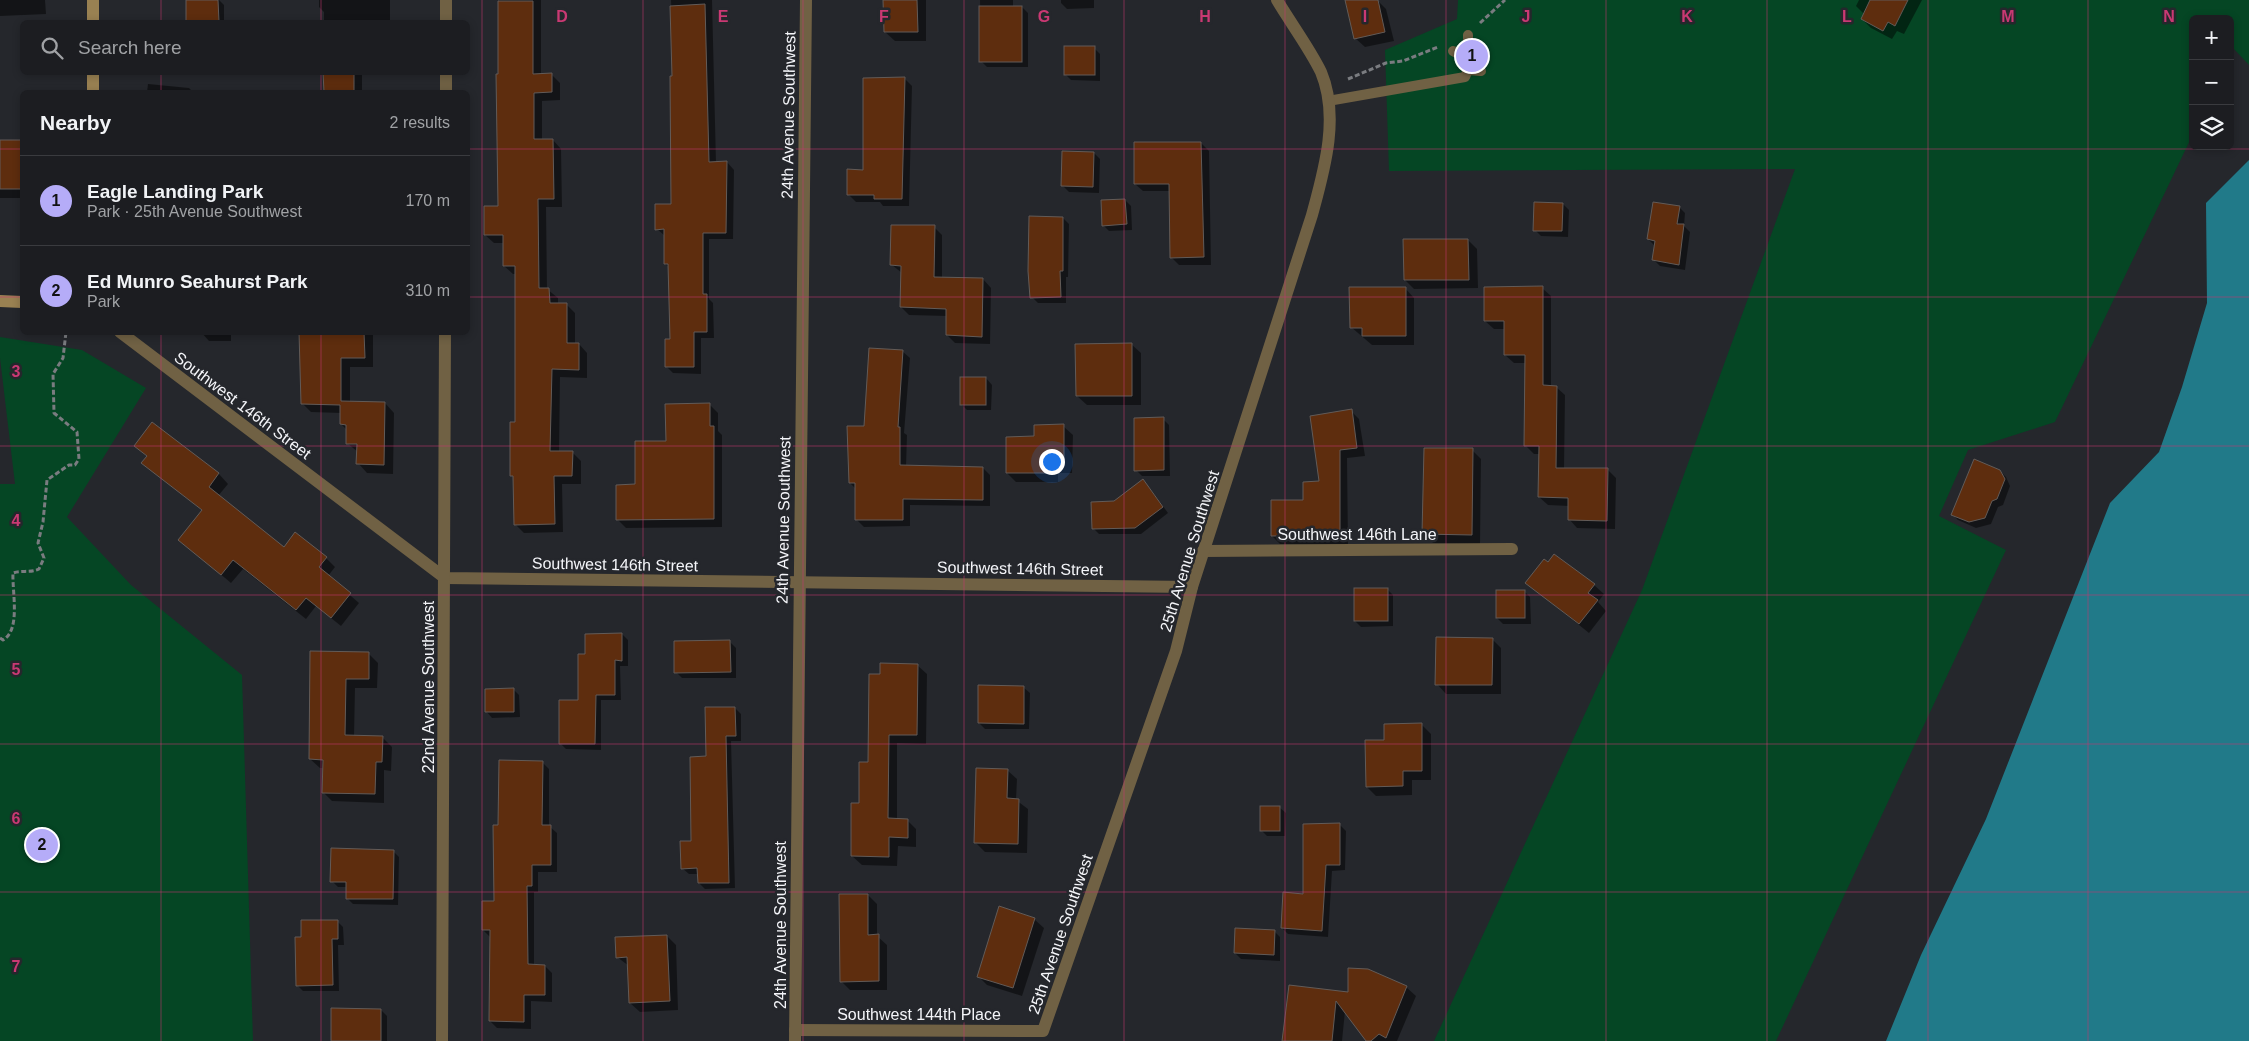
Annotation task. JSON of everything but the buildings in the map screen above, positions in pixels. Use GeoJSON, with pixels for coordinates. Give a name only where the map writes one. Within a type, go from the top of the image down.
{"type":"FeatureCollection","features":[{"type":"Feature","properties":{"kind":"street"},"geometry":{"type":"LineString","coordinates":[[93,0],[93,20]]}},
{"type":"Feature","properties":{"kind":"street"},"geometry":{"type":"LineString","coordinates":[[446,0],[446,20]]}},
{"type":"Feature","properties":{"kind":"street","name":"24th Avenue Southwest"},"geometry":{"type":"LineString","coordinates":[[795,1036],[798,582],[806,0]]}},
{"type":"Feature","properties":{"kind":"street","name":"25th Avenue Southwest"},"geometry":{"type":"LineString","coordinates":[[1043,1031],[1176,651],[1203,551],[1312,215],[1325,168],[1329,136],[1328,101],[1321,73],[1277,0]]}},
{"type":"Feature","properties":{"kind":"street"},"geometry":{"type":"LineString","coordinates":[[93,75],[93,90]]}},
{"type":"Feature","properties":{"kind":"street"},"geometry":{"type":"LineString","coordinates":[[446,75],[446,90]]}},
{"type":"Feature","properties":{"kind":"street"},"geometry":{"type":"LineString","coordinates":[[0,301],[20,302]]}},
{"type":"Feature","properties":{"kind":"street","name":"Southwest 146th Street"},"geometry":{"type":"LineString","coordinates":[[124,335],[445,578],[1192,587]]}},
{"type":"Feature","properties":{"kind":"street","name":"22nd Avenue Southwest"},"geometry":{"type":"LineString","coordinates":[[442,1041],[445,335]]}},
{"type":"Feature","properties":{"kind":"street","name":"Southwest 146th Lane"},"geometry":{"type":"LineString","coordinates":[[1203,551],[1512,549]]}},
{"type":"Feature","properties":{"kind":"street","name":"Southwest 144th Place"},"geometry":{"type":"LineString","coordinates":[[795,1036],[1043,1031]]}},
{"type":"Feature","properties":{"kind":"lane"},"geometry":{"type":"LineString","coordinates":[[1328,101],[1458,80],[1465,77],[1468,70],[1468,35]]}},
{"type":"Feature","properties":{"kind":"lane"},"geometry":{"type":"LineString","coordinates":[[1453,51],[1468,59]]}},
{"type":"Feature","properties":{"kind":"lane"},"geometry":{"type":"LineString","coordinates":[[1468,70],[1481,71]]}},
{"type":"Feature","properties":{"kind":"path"},"geometry":{"type":"LineString","coordinates":[[1468,35],[1505,0]]}},
{"type":"Feature","properties":{"kind":"path"},"geometry":{"type":"LineString","coordinates":[[1348,80],[1386,63],[1403,61],[1440,46]]}},
{"type":"Feature","properties":{"kind":"path"},"geometry":{"type":"LineString","coordinates":[[0,638],[3,640],[9,637],[14,626],[13,573],[19,571],[32,572],[39,569],[44,558],[38,543],[43,522],[47,480],[69,465],[75,465],[79,459],[77,432],[54,413],[53,374],[63,358],[66,335]]}},
{"type":"Feature","properties":{"kind":"green space"},"geometry":{"type":"Polygon","coordinates":[[[1458,0],[2249,0],[2249,65],[2234,49],[2234,15],[2189,15],[2189,142],[2055,422],[1968,450],[1939,516],[2006,550],[1776,1041],[1434,1041],[1642,590],[1795,169],[1389,171],[1385,50],[1457,19],[1458,0]]]}},
{"type":"Feature","properties":{"kind":"green space"},"geometry":{"type":"Polygon","coordinates":[[[0,337],[82,350],[146,388],[67,517],[131,585],[242,675],[253,1041],[0,1041],[0,484],[15,484],[0,358],[0,337]]]}},
{"type":"Feature","properties":{"kind":"water"},"geometry":{"type":"Polygon","coordinates":[[[2249,160],[2249,1041],[1886,1041],[1921,955],[1986,819],[2110,503],[2159,452],[2182,387],[2207,303],[2206,203],[2249,160]]]}},
{"type":"Feature","properties":{"kind":"place","name":"Eagle Landing Park"},"geometry":{"type":"Point","coordinates":[1472,56]}},
{"type":"Feature","properties":{"kind":"place","name":"Ed Munro Seahurst Park"},"geometry":{"type":"Point","coordinates":[42,845]}}]}
